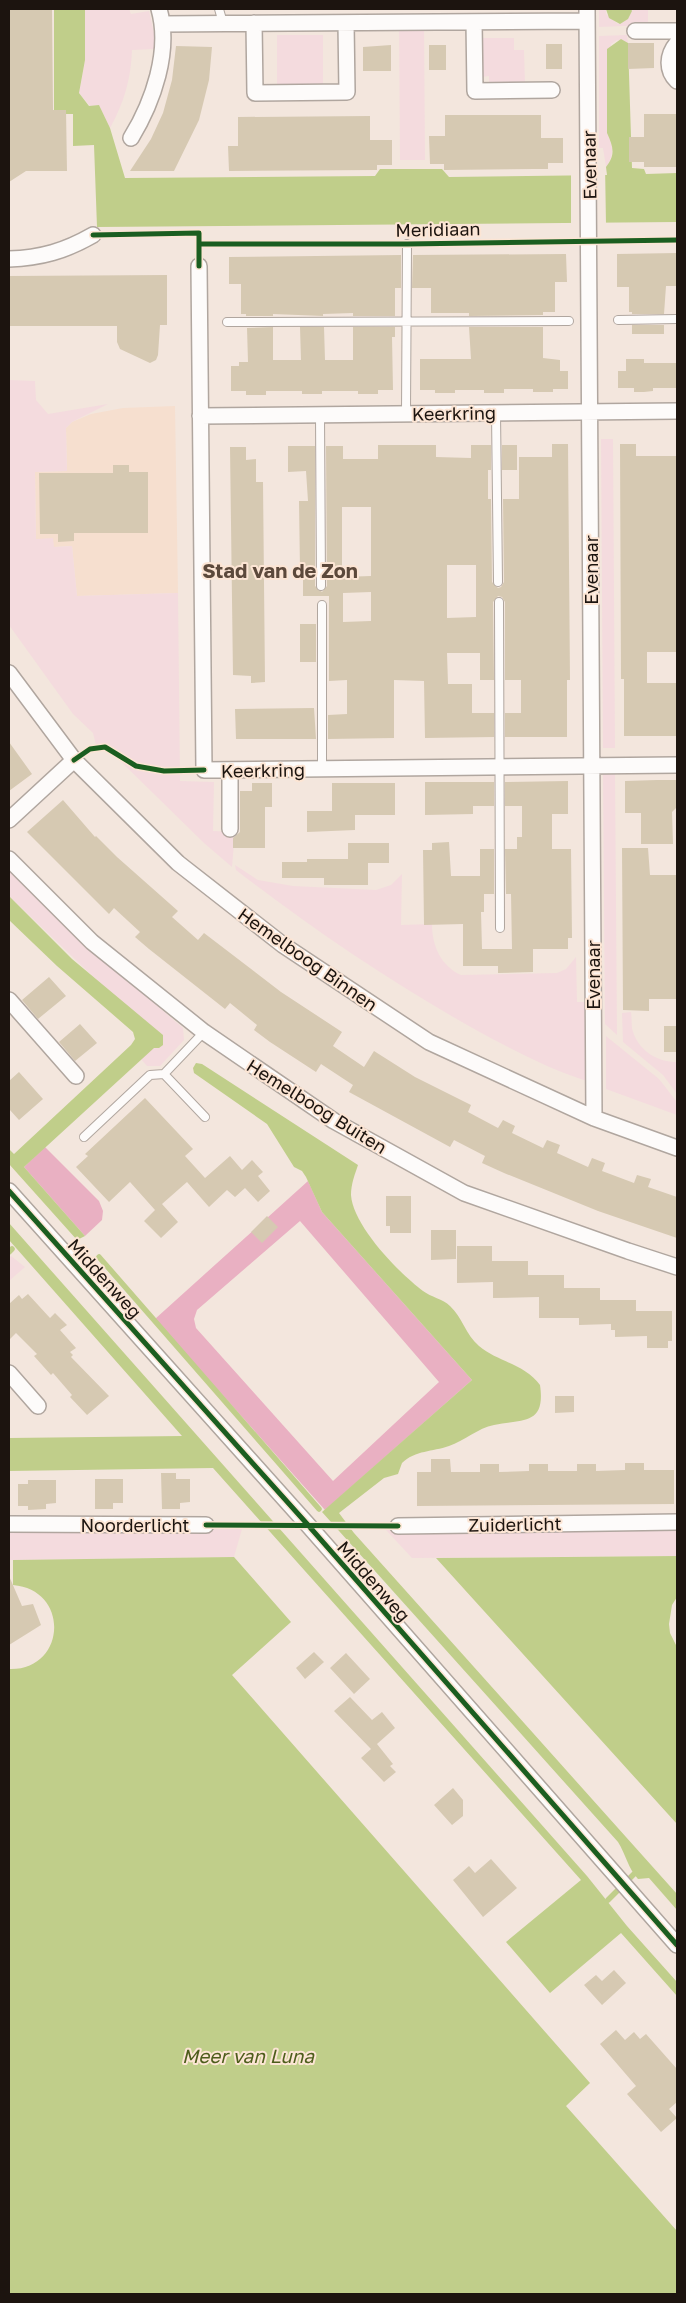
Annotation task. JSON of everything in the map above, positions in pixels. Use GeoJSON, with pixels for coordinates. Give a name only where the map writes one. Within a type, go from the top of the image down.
{"type":"FeatureCollection","features":[{"type":"Feature","properties":{"kind":"street"},"geometry":{"type":"LineString","coordinates":[[131,138],[148,108],[159,78],[162,16],[221,16],[254,23],[346,23],[474,22],[587,15]]}},
{"type":"Feature","properties":{"kind":"street","name":"Evenaar"},"geometry":{"type":"LineString","coordinates":[[587,15],[594,1118]]}},
{"type":"Feature","properties":{"kind":"street"},"geometry":{"type":"LineString","coordinates":[[474,22],[475,91],[552,90]]}},
{"type":"Feature","properties":{"kind":"street"},"geometry":{"type":"LineString","coordinates":[[254,23],[255,93],[347,92],[346,23]]}},
{"type":"Feature","properties":{"kind":"street"},"geometry":{"type":"LineString","coordinates":[[636,31],[677,30]]}},
{"type":"Feature","properties":{"kind":"street"},"geometry":{"type":"LineString","coordinates":[[677,43],[672,48],[669,64],[677,82]]}},
{"type":"Feature","properties":{"kind":"street"},"geometry":{"type":"LineString","coordinates":[[9,259],[32,258],[53,254],[92,235]]}},
{"type":"Feature","properties":{"kind":"street","name":"Keerkring"},"geometry":{"type":"LineString","coordinates":[[199,266],[204,770],[677,765]]}},
{"type":"Feature","properties":{"kind":"street","name":"Keerkring"},"geometry":{"type":"LineString","coordinates":[[200,416],[677,411]]}},
{"type":"Feature","properties":{"kind":"street","name":"Hemelboog Binnen"},"geometry":{"type":"LineString","coordinates":[[9,673],[74,760],[178,863],[283,945],[429,1042],[594,1118],[677,1148]]}},
{"type":"Feature","properties":{"kind":"street"},"geometry":{"type":"LineString","coordinates":[[9,820],[74,760]]}},
{"type":"Feature","properties":{"kind":"street"},"geometry":{"type":"LineString","coordinates":[[230,770],[230,829]]}},
{"type":"Feature","properties":{"kind":"street","name":"Hemelboog Buiten"},"geometry":{"type":"LineString","coordinates":[[9,858],[92,942],[204,1032],[334,1121],[464,1193],[628,1252],[677,1267]]}},
{"type":"Feature","properties":{"kind":"street"},"geometry":{"type":"LineString","coordinates":[[9,1000],[76,1076]]}},
{"type":"Feature","properties":{"kind":"street","name":"Middenweg"},"geometry":{"type":"LineString","coordinates":[[9,1191],[308,1526],[677,1945]]}},
{"type":"Feature","properties":{"kind":"street"},"geometry":{"type":"LineString","coordinates":[[9,1373],[38,1406]]}},
{"type":"Feature","properties":{"kind":"street","name":"Zuiderlicht"},"geometry":{"type":"LineString","coordinates":[[398,1526],[677,1522]]}},
{"type":"Feature","properties":{"kind":"street","name":"Noorderlicht"},"geometry":{"type":"LineString","coordinates":[[9,1524],[206,1525]]}},
{"type":"Feature","properties":{"kind":"lane"},"geometry":{"type":"LineString","coordinates":[[406,414],[407,244]]}},
{"type":"Feature","properties":{"kind":"lane"},"geometry":{"type":"LineString","coordinates":[[618,320],[677,319]]}},
{"type":"Feature","properties":{"kind":"lane"},"geometry":{"type":"LineString","coordinates":[[227,322],[569,321]]}},
{"type":"Feature","properties":{"kind":"lane"},"geometry":{"type":"LineString","coordinates":[[496,413],[498,582]]}},
{"type":"Feature","properties":{"kind":"lane"},"geometry":{"type":"LineString","coordinates":[[320,414],[321,586]]}},
{"type":"Feature","properties":{"kind":"lane"},"geometry":{"type":"LineString","coordinates":[[499,602],[500,928]]}},
{"type":"Feature","properties":{"kind":"lane"},"geometry":{"type":"LineString","coordinates":[[322,605],[322,769]]}},
{"type":"Feature","properties":{"kind":"lane"},"geometry":{"type":"LineString","coordinates":[[84,1137],[150,1075],[164,1074],[204,1032]]}},
{"type":"Feature","properties":{"kind":"lane"},"geometry":{"type":"LineString","coordinates":[[164,1074],[205,1117]]}},
{"type":"Feature","properties":{"kind":"shaded area"},"geometry":{"type":"Polygon","coordinates":[[[85,9],[129,9],[131,14],[149,11],[154,33],[154,49],[132,50],[126,90],[110,128],[99,105],[90,106],[79,93],[85,60],[85,9]]]}},
{"type":"Feature","properties":{"kind":"shaded area"},"geometry":{"type":"Polygon","coordinates":[[[599,9],[606,9],[606,14],[618,24],[632,11],[631,9],[648,9],[648,25],[599,27],[599,9]]]}},
{"type":"Feature","properties":{"kind":"shaded area"},"geometry":{"type":"Polygon","coordinates":[[[399,22],[424,22],[425,160],[400,160],[399,22]]]}},
{"type":"Feature","properties":{"kind":"shaded area"},"geometry":{"type":"Polygon","coordinates":[[[277,35],[323,35],[323,84],[277,85],[277,35]]]}},
{"type":"Feature","properties":{"kind":"shaded area"},"geometry":{"type":"Polygon","coordinates":[[[627,35],[628,43],[617,40],[611,44],[607,133],[611,142],[612,154],[606,167],[603,148],[599,148],[599,36],[627,35]]]}},
{"type":"Feature","properties":{"kind":"shaded area"},"geometry":{"type":"Polygon","coordinates":[[[481,38],[514,38],[514,50],[524,50],[525,85],[489,85],[489,76],[482,77],[481,38]]]}},
{"type":"Feature","properties":{"kind":"shaded area"},"geometry":{"type":"Polygon","coordinates":[[[9,380],[35,381],[36,400],[48,414],[108,404],[72,422],[66,428],[67,471],[35,472],[36,539],[53,538],[54,547],[72,546],[77,596],[178,593],[180,781],[214,782],[213,831],[235,832],[232,867],[204,843],[105,746],[96,745],[93,733],[73,714],[9,625],[9,380]]]}},
{"type":"Feature","properties":{"kind":"shaded area"},"geometry":{"type":"Polygon","coordinates":[[[175,406],[178,593],[77,596],[72,546],[53,547],[36,539],[35,472],[67,471],[66,428],[72,422],[91,414],[123,408],[175,406]]]}},
{"type":"Feature","properties":{"kind":"shaded area"},"geometry":{"type":"Polygon","coordinates":[[[601,439],[613,439],[615,748],[603,748],[601,439]]]}},
{"type":"Feature","properties":{"kind":"shaded area"},"geometry":{"type":"Polygon","coordinates":[[[603,774],[615,774],[617,1035],[605,1024],[603,774]]]}},
{"type":"Feature","properties":{"kind":"shaded area"},"geometry":{"type":"Polygon","coordinates":[[[235,865],[258,880],[293,886],[376,890],[391,885],[402,874],[401,925],[432,924],[432,932],[439,954],[448,966],[461,975],[557,973],[566,969],[576,957],[577,1002],[590,1002],[590,1082],[546,1066],[518,1052],[476,1030],[414,993],[294,913],[236,870],[235,865]]]}},
{"type":"Feature","properties":{"kind":"shaded area"},"geometry":{"type":"Polygon","coordinates":[[[9,870],[67,929],[183,1028],[184,1040],[160,1066],[147,1066],[141,1059],[154,1047],[103,986],[9,896],[9,870]]]}},
{"type":"Feature","properties":{"kind":"shaded area"},"geometry":{"type":"Polygon","coordinates":[[[631,1012],[633,1032],[640,1045],[650,1055],[670,1062],[677,1062],[677,1094],[663,1075],[623,1042],[622,1013],[631,1012]]]}},
{"type":"Feature","properties":{"kind":"shaded area"},"geometry":{"type":"Polygon","coordinates":[[[606,1036],[659,1079],[677,1102],[677,1115],[606,1089],[606,1036]]]}},
{"type":"Feature","properties":{"kind":"shaded area"},"geometry":{"type":"Polygon","coordinates":[[[45,1147],[99,1201],[103,1211],[102,1220],[85,1236],[24,1167],[45,1147]]]}},
{"type":"Feature","properties":{"kind":"shaded area"},"geometry":{"type":"Polygon","coordinates":[[[308,1181],[322,1212],[472,1380],[325,1510],[155,1319],[308,1181]],[[300,1221],[197,1310],[194,1319],[196,1328],[333,1481],[439,1382],[300,1221]]]}},
{"type":"Feature","properties":{"kind":"shaded area"},"geometry":{"type":"Polygon","coordinates":[[[11,1256],[25,1267],[9,1281],[9,1258],[11,1256]]]}},
{"type":"Feature","properties":{"kind":"shaded area"},"geometry":{"type":"Polygon","coordinates":[[[677,1528],[677,1556],[412,1558],[386,1530],[677,1528]]]}},
{"type":"Feature","properties":{"kind":"shaded area"},"geometry":{"type":"Polygon","coordinates":[[[242,1529],[234,1557],[9,1560],[9,1531],[242,1529]]]}},
{"type":"Feature","properties":{"kind":"water"},"geometry":{"type":"Polygon","coordinates":[[[54,9],[85,9],[85,60],[79,93],[89,106],[99,105],[110,128],[125,178],[375,176],[380,169],[442,169],[449,177],[607,175],[606,167],[611,158],[612,150],[607,133],[607,49],[621,39],[628,43],[632,168],[644,169],[646,174],[677,173],[677,222],[97,227],[94,145],[73,146],[73,114],[54,114],[54,9]]]}},
{"type":"Feature","properties":{"kind":"water"},"geometry":{"type":"Polygon","coordinates":[[[606,9],[631,9],[632,11],[628,19],[620,24],[609,18],[606,9]]]}},
{"type":"Feature","properties":{"kind":"water"},"geometry":{"type":"Polygon","coordinates":[[[9,896],[72,959],[163,1035],[163,1045],[159,1048],[154,1048],[24,1167],[85,1236],[77,1240],[9,1164],[9,1149],[14,1154],[131,1045],[135,1039],[133,1032],[57,966],[9,920],[9,896]]]}},
{"type":"Feature","properties":{"kind":"water"},"geometry":{"type":"Polygon","coordinates":[[[196,1063],[202,1064],[358,1165],[351,1191],[354,1207],[360,1221],[379,1248],[413,1283],[426,1293],[450,1306],[479,1346],[494,1356],[527,1372],[540,1385],[541,1398],[539,1408],[530,1418],[494,1425],[449,1446],[413,1456],[402,1463],[398,1474],[384,1478],[339,1513],[354,1533],[677,1894],[677,1910],[649,1878],[638,1879],[618,1842],[322,1512],[472,1380],[322,1212],[306,1177],[302,1171],[294,1167],[267,1124],[194,1073],[193,1068],[196,1063]]]}},
{"type":"Feature","properties":{"kind":"water"},"geometry":{"type":"Polygon","coordinates":[[[9,1223],[587,1876],[627,1926],[677,1982],[677,1996],[621,1933],[550,1993],[506,1942],[581,1880],[213,1468],[9,1471],[9,1438],[182,1436],[9,1240],[9,1223]]]}},
{"type":"Feature","properties":{"kind":"water"},"geometry":{"type":"Polygon","coordinates":[[[677,1556],[677,1597],[672,1605],[669,1624],[670,1633],[677,1647],[677,1824],[436,1558],[677,1556]]]}},
{"type":"Feature","properties":{"kind":"water","name":"Meer van Luna"},"geometry":{"type":"Polygon","coordinates":[[[234,1557],[291,1622],[232,1675],[590,2083],[566,2106],[677,2231],[677,2294],[9,2294],[9,1669],[28,1666],[42,1657],[51,1645],[54,1630],[52,1614],[45,1601],[32,1590],[13,1585],[13,1560],[234,1557]]]}},
{"type":"Feature","properties":{"kind":"pier"},"geometry":{"type":"Polygon","coordinates":[[[605,164],[606,225],[571,225],[571,173],[604,173],[605,164]]]}},
{"type":"Feature","properties":{"kind":"building"},"geometry":{"type":"Polygon","coordinates":[[[52,9],[53,110],[66,110],[67,171],[26,171],[9,182],[9,10],[52,9]]]}},
{"type":"Feature","properties":{"kind":"building"},"geometry":{"type":"Polygon","coordinates":[[[628,43],[654,43],[654,68],[628,69],[628,43]]]}},
{"type":"Feature","properties":{"kind":"building"},"geometry":{"type":"Polygon","coordinates":[[[546,44],[562,44],[562,69],[546,69],[546,44]]]}},
{"type":"Feature","properties":{"kind":"building"},"geometry":{"type":"Polygon","coordinates":[[[391,45],[391,71],[363,71],[363,47],[391,45]]]}},
{"type":"Feature","properties":{"kind":"building"},"geometry":{"type":"Polygon","coordinates":[[[429,45],[446,45],[446,70],[429,70],[429,45]]]}},
{"type":"Feature","properties":{"kind":"building"},"geometry":{"type":"Polygon","coordinates":[[[176,46],[212,47],[209,80],[199,120],[174,171],[130,171],[151,139],[163,113],[172,80],[176,46]]]}},
{"type":"Feature","properties":{"kind":"building"},"geometry":{"type":"Polygon","coordinates":[[[644,114],[677,114],[677,167],[644,167],[644,162],[629,162],[629,137],[644,137],[644,114]]]}},
{"type":"Feature","properties":{"kind":"building"},"geometry":{"type":"Polygon","coordinates":[[[445,115],[541,115],[541,138],[563,138],[563,163],[548,163],[548,169],[444,170],[444,164],[430,164],[429,136],[445,136],[445,115]]]}},
{"type":"Feature","properties":{"kind":"building"},"geometry":{"type":"Polygon","coordinates":[[[370,116],[370,140],[392,140],[392,165],[377,165],[377,170],[229,171],[228,146],[238,146],[238,117],[370,116]]]}},
{"type":"Feature","properties":{"kind":"building"},"geometry":{"type":"Polygon","coordinates":[[[677,253],[677,286],[666,286],[664,314],[632,314],[632,312],[629,312],[629,287],[617,287],[617,254],[677,253]]]}},
{"type":"Feature","properties":{"kind":"building"},"geometry":{"type":"Polygon","coordinates":[[[566,254],[567,282],[555,282],[555,312],[543,312],[543,315],[469,316],[469,313],[431,313],[431,288],[412,288],[413,255],[566,254]]]}},
{"type":"Feature","properties":{"kind":"building"},"geometry":{"type":"Polygon","coordinates":[[[401,255],[401,288],[395,288],[395,316],[353,316],[353,313],[323,314],[323,316],[273,314],[273,316],[246,316],[246,314],[241,314],[241,284],[229,284],[229,257],[401,255]]]}},
{"type":"Feature","properties":{"kind":"building"},"geometry":{"type":"Polygon","coordinates":[[[167,275],[167,325],[160,325],[158,355],[156,360],[150,363],[120,349],[117,342],[117,326],[9,326],[9,276],[167,275]]]}},
{"type":"Feature","properties":{"kind":"building"},"geometry":{"type":"Polygon","coordinates":[[[632,325],[664,325],[664,334],[632,334],[632,325]]]}},
{"type":"Feature","properties":{"kind":"building"},"geometry":{"type":"Polygon","coordinates":[[[273,327],[273,360],[301,360],[300,327],[324,327],[325,360],[353,360],[353,327],[395,327],[395,337],[392,337],[393,390],[378,390],[378,394],[358,394],[358,391],[322,391],[322,394],[302,394],[302,391],[266,391],[266,395],[246,395],[246,391],[231,391],[231,366],[239,366],[239,362],[248,362],[247,328],[273,327]]]}},
{"type":"Feature","properties":{"kind":"building"},"geometry":{"type":"Polygon","coordinates":[[[469,327],[543,327],[543,358],[560,360],[560,371],[568,371],[568,389],[553,389],[553,392],[533,392],[533,389],[504,389],[504,393],[484,393],[484,390],[455,390],[455,393],[435,393],[435,390],[420,390],[420,359],[471,359],[469,327]]]}},
{"type":"Feature","properties":{"kind":"building"},"geometry":{"type":"Polygon","coordinates":[[[626,359],[644,359],[644,363],[677,363],[677,388],[653,388],[653,391],[634,392],[634,388],[618,388],[618,371],[626,371],[626,359]]]}},
{"type":"Feature","properties":{"kind":"building"},"geometry":{"type":"Polygon","coordinates":[[[552,444],[568,444],[570,680],[567,680],[567,737],[505,737],[505,713],[521,713],[521,680],[505,680],[505,602],[502,597],[498,596],[493,602],[494,680],[480,680],[480,653],[447,653],[448,684],[472,684],[472,713],[494,713],[494,737],[425,738],[424,681],[394,680],[394,738],[328,739],[328,715],[347,714],[347,680],[329,681],[329,596],[303,596],[303,569],[300,569],[299,501],[308,501],[306,471],[288,472],[288,446],[315,446],[315,586],[322,592],[327,586],[326,446],[343,446],[343,459],[378,459],[378,445],[436,445],[436,457],[471,458],[471,445],[491,445],[491,470],[488,470],[488,499],[491,499],[492,582],[498,588],[504,582],[503,499],[519,499],[519,457],[552,457],[552,444]],[[342,507],[342,577],[371,576],[371,507],[342,507]],[[447,565],[447,618],[476,617],[476,565],[447,565]],[[371,592],[343,593],[343,622],[371,621],[371,592]]]}},
{"type":"Feature","properties":{"kind":"building"},"geometry":{"type":"Polygon","coordinates":[[[620,444],[636,444],[636,456],[677,456],[677,652],[647,652],[647,683],[677,683],[677,736],[624,736],[624,679],[621,679],[620,444]]]}},
{"type":"Feature","properties":{"kind":"building"},"geometry":{"type":"Polygon","coordinates":[[[502,445],[517,445],[517,470],[502,470],[502,445]]]}},
{"type":"Feature","properties":{"kind":"building"},"geometry":{"type":"Polygon","coordinates":[[[230,447],[246,447],[246,460],[256,459],[256,482],[263,482],[265,682],[251,683],[251,676],[233,675],[230,447]]]}},
{"type":"Feature","properties":{"kind":"building"},"geometry":{"type":"Polygon","coordinates":[[[113,465],[129,465],[129,472],[148,472],[148,533],[74,533],[74,541],[58,542],[58,534],[40,534],[39,473],[113,473],[113,465]]]}},
{"type":"Feature","properties":{"kind":"building"},"geometry":{"type":"Polygon","coordinates":[[[300,624],[316,624],[316,662],[300,662],[300,624]]]}},
{"type":"Feature","properties":{"kind":"building"},"geometry":{"type":"Polygon","coordinates":[[[314,708],[316,739],[236,739],[235,709],[314,708]]]}},
{"type":"Feature","properties":{"kind":"building"},"geometry":{"type":"Polygon","coordinates":[[[9,742],[32,774],[9,791],[9,742]]]}},
{"type":"Feature","properties":{"kind":"building"},"geometry":{"type":"Polygon","coordinates":[[[677,780],[677,807],[672,812],[673,844],[641,844],[641,813],[625,813],[625,781],[677,780]]]}},
{"type":"Feature","properties":{"kind":"building"},"geometry":{"type":"Polygon","coordinates":[[[568,781],[568,814],[552,814],[552,849],[571,849],[572,938],[568,938],[568,949],[533,949],[533,972],[498,973],[498,966],[463,966],[463,924],[424,925],[423,850],[432,850],[432,843],[449,842],[451,876],[480,876],[480,849],[494,849],[494,894],[484,894],[484,912],[481,912],[482,949],[512,949],[511,894],[506,894],[505,849],[517,849],[517,837],[522,837],[522,806],[505,806],[505,782],[568,781]]]}},
{"type":"Feature","properties":{"kind":"building"},"geometry":{"type":"Polygon","coordinates":[[[425,782],[494,782],[494,806],[473,806],[473,814],[425,815],[425,782]]]}},
{"type":"Feature","properties":{"kind":"building"},"geometry":{"type":"Polygon","coordinates":[[[252,783],[272,783],[272,807],[265,807],[265,848],[233,848],[233,838],[240,832],[240,791],[252,791],[252,783]]]}},
{"type":"Feature","properties":{"kind":"building"},"geometry":{"type":"Polygon","coordinates":[[[332,783],[395,783],[395,815],[355,815],[355,830],[307,832],[307,811],[332,811],[332,783]]]}},
{"type":"Feature","properties":{"kind":"building"},"geometry":{"type":"Polygon","coordinates":[[[63,800],[95,837],[178,911],[172,917],[198,940],[204,933],[281,992],[342,1032],[333,1046],[364,1067],[374,1051],[415,1077],[471,1105],[468,1112],[498,1128],[503,1120],[515,1126],[512,1133],[543,1148],[547,1140],[560,1145],[557,1153],[588,1167],[592,1158],[605,1163],[602,1171],[634,1183],[637,1175],[651,1179],[648,1187],[677,1197],[677,1238],[598,1211],[482,1163],[485,1156],[454,1140],[450,1147],[349,1092],[353,1085],[321,1064],[316,1072],[270,1042],[254,1030],[257,1025],[230,1003],[225,1009],[135,937],[140,932],[114,908],[109,914],[27,832],[63,800]]]}},
{"type":"Feature","properties":{"kind":"building"},"geometry":{"type":"Polygon","coordinates":[[[348,843],[389,843],[389,863],[368,863],[368,885],[324,885],[324,878],[282,878],[282,862],[307,862],[307,859],[348,859],[348,843]]]}},
{"type":"Feature","properties":{"kind":"building"},"geometry":{"type":"Polygon","coordinates":[[[622,848],[648,848],[650,875],[677,875],[677,999],[649,999],[649,1011],[623,1010],[622,848]]]}},
{"type":"Feature","properties":{"kind":"building"},"geometry":{"type":"Polygon","coordinates":[[[49,977],[66,996],[38,1019],[22,1000],[49,977]]]}},
{"type":"Feature","properties":{"kind":"building"},"geometry":{"type":"Polygon","coordinates":[[[80,1024],[97,1043],[75,1061],[59,1042],[80,1024]]]}},
{"type":"Feature","properties":{"kind":"building"},"geometry":{"type":"Polygon","coordinates":[[[664,1026],[677,1026],[677,1052],[664,1052],[664,1026]]]}},
{"type":"Feature","properties":{"kind":"building"},"geometry":{"type":"Polygon","coordinates":[[[19,1072],[43,1099],[19,1120],[9,1109],[9,1081],[19,1072]]]}},
{"type":"Feature","properties":{"kind":"building"},"geometry":{"type":"Polygon","coordinates":[[[145,1098],[193,1149],[185,1156],[205,1178],[230,1156],[242,1170],[252,1160],[263,1172],[258,1176],[270,1191],[258,1202],[245,1188],[235,1197],[227,1190],[209,1207],[187,1182],[162,1204],[178,1222],[161,1238],[144,1221],[155,1210],[130,1182],[109,1202],[76,1167],[88,1156],[85,1154],[145,1098]]]}},
{"type":"Feature","properties":{"kind":"building"},"geometry":{"type":"Polygon","coordinates":[[[386,1196],[411,1196],[411,1233],[390,1233],[390,1226],[386,1226],[386,1196]]]}},
{"type":"Feature","properties":{"kind":"building"},"geometry":{"type":"Polygon","coordinates":[[[267,1216],[278,1227],[262,1243],[251,1232],[267,1216]]]}},
{"type":"Feature","properties":{"kind":"building"},"geometry":{"type":"Polygon","coordinates":[[[431,1230],[456,1230],[456,1259],[431,1260],[431,1230]]]}},
{"type":"Feature","properties":{"kind":"building"},"geometry":{"type":"Polygon","coordinates":[[[457,1246],[492,1246],[492,1261],[528,1261],[528,1275],[564,1275],[564,1288],[600,1288],[600,1300],[636,1300],[636,1311],[672,1311],[672,1341],[668,1341],[668,1348],[647,1348],[647,1336],[615,1337],[615,1330],[611,1330],[611,1324],[579,1325],[579,1318],[539,1318],[539,1297],[493,1298],[493,1282],[457,1283],[457,1246]]]}},
{"type":"Feature","properties":{"kind":"building"},"geometry":{"type":"Polygon","coordinates":[[[28,1294],[50,1318],[55,1313],[67,1325],[60,1330],[76,1348],[70,1352],[73,1355],[71,1357],[109,1396],[87,1415],[70,1397],[72,1395],[53,1373],[51,1375],[34,1356],[37,1354],[16,1333],[9,1340],[9,1304],[19,1295],[22,1299],[28,1294]]]}},
{"type":"Feature","properties":{"kind":"building"},"geometry":{"type":"Polygon","coordinates":[[[555,1396],[574,1396],[574,1412],[555,1413],[555,1396]]]}},
{"type":"Feature","properties":{"kind":"building"},"geometry":{"type":"Polygon","coordinates":[[[431,1459],[450,1459],[451,1472],[480,1472],[480,1464],[499,1464],[499,1472],[529,1471],[529,1464],[548,1464],[548,1471],[577,1471],[577,1464],[596,1464],[596,1471],[625,1470],[625,1463],[644,1463],[644,1470],[674,1470],[674,1504],[417,1506],[417,1472],[431,1472],[431,1459]]]}},
{"type":"Feature","properties":{"kind":"building"},"geometry":{"type":"Polygon","coordinates":[[[161,1473],[176,1473],[176,1479],[190,1479],[190,1502],[180,1503],[180,1509],[162,1509],[161,1473]]]}},
{"type":"Feature","properties":{"kind":"building"},"geometry":{"type":"Polygon","coordinates":[[[95,1479],[123,1479],[123,1503],[113,1503],[113,1509],[95,1509],[95,1479]]]}},
{"type":"Feature","properties":{"kind":"building"},"geometry":{"type":"Polygon","coordinates":[[[28,1480],[56,1480],[56,1503],[46,1504],[46,1509],[28,1510],[28,1506],[18,1506],[18,1484],[28,1484],[28,1480]]]}},
{"type":"Feature","properties":{"kind":"building"},"geometry":{"type":"Polygon","coordinates":[[[9,1576],[22,1606],[33,1604],[41,1625],[9,1645],[9,1576]]]}},
{"type":"Feature","properties":{"kind":"building"},"geometry":{"type":"Polygon","coordinates":[[[314,1652],[324,1662],[305,1679],[296,1668],[314,1652]]]}},
{"type":"Feature","properties":{"kind":"building"},"geometry":{"type":"Polygon","coordinates":[[[346,1653],[370,1679],[354,1694],[330,1668],[346,1653]]]}},
{"type":"Feature","properties":{"kind":"building"},"geometry":{"type":"Polygon","coordinates":[[[350,1697],[372,1720],[382,1712],[395,1728],[377,1744],[393,1764],[390,1766],[396,1772],[384,1782],[361,1758],[371,1749],[334,1711],[350,1697]]]}},
{"type":"Feature","properties":{"kind":"building"},"geometry":{"type":"Polygon","coordinates":[[[453,1788],[463,1800],[463,1816],[452,1825],[434,1805],[453,1788]]]}},
{"type":"Feature","properties":{"kind":"building"},"geometry":{"type":"Polygon","coordinates":[[[491,1859],[517,1888],[483,1917],[453,1880],[469,1866],[475,1873],[491,1859]]]}},
{"type":"Feature","properties":{"kind":"building"},"geometry":{"type":"Polygon","coordinates":[[[614,1970],[626,1983],[602,2005],[584,1985],[596,1975],[602,1981],[614,1970]]]}},
{"type":"Feature","properties":{"kind":"building"},"geometry":{"type":"Polygon","coordinates":[[[616,2030],[625,2040],[634,2032],[640,2039],[646,2034],[677,2069],[677,2102],[669,2109],[677,2118],[661,2132],[627,2094],[636,2086],[600,2044],[616,2030]]]}},
{"type":"Feature","properties":{"kind":"waterway"},"geometry":{"type":"LineString","coordinates":[[9,1252],[12,1249]]}},
{"type":"Feature","properties":{"kind":"waterway"},"geometry":{"type":"LineString","coordinates":[[99,1257],[319,1509]]}},
{"type":"Feature","properties":{"kind":"waterway"},"geometry":{"type":"LineString","coordinates":[[608,1900],[634,1874]]}},
{"type":"Feature","properties":{"kind":"cycle path"},"geometry":{"type":"LineString","coordinates":[[93,235],[199,233],[199,266]]}},
{"type":"Feature","properties":{"kind":"cycle path","name":"Meridiaan"},"geometry":{"type":"LineString","coordinates":[[199,244],[407,244],[677,240]]}},
{"type":"Feature","properties":{"kind":"cycle path"},"geometry":{"type":"LineString","coordinates":[[74,760],[90,749],[105,747],[136,766],[164,771],[204,770]]}},
{"type":"Feature","properties":{"kind":"cycle path"},"geometry":{"type":"LineString","coordinates":[[9,1191],[308,1525],[677,1945]]}},
{"type":"Feature","properties":{"kind":"cycle path"},"geometry":{"type":"LineString","coordinates":[[206,1525],[398,1526]]}},
{"type":"Feature","properties":{"kind":"district","name":"Stad van de Zon"},"geometry":{"type":"Point","coordinates":[280,570]}}]}
